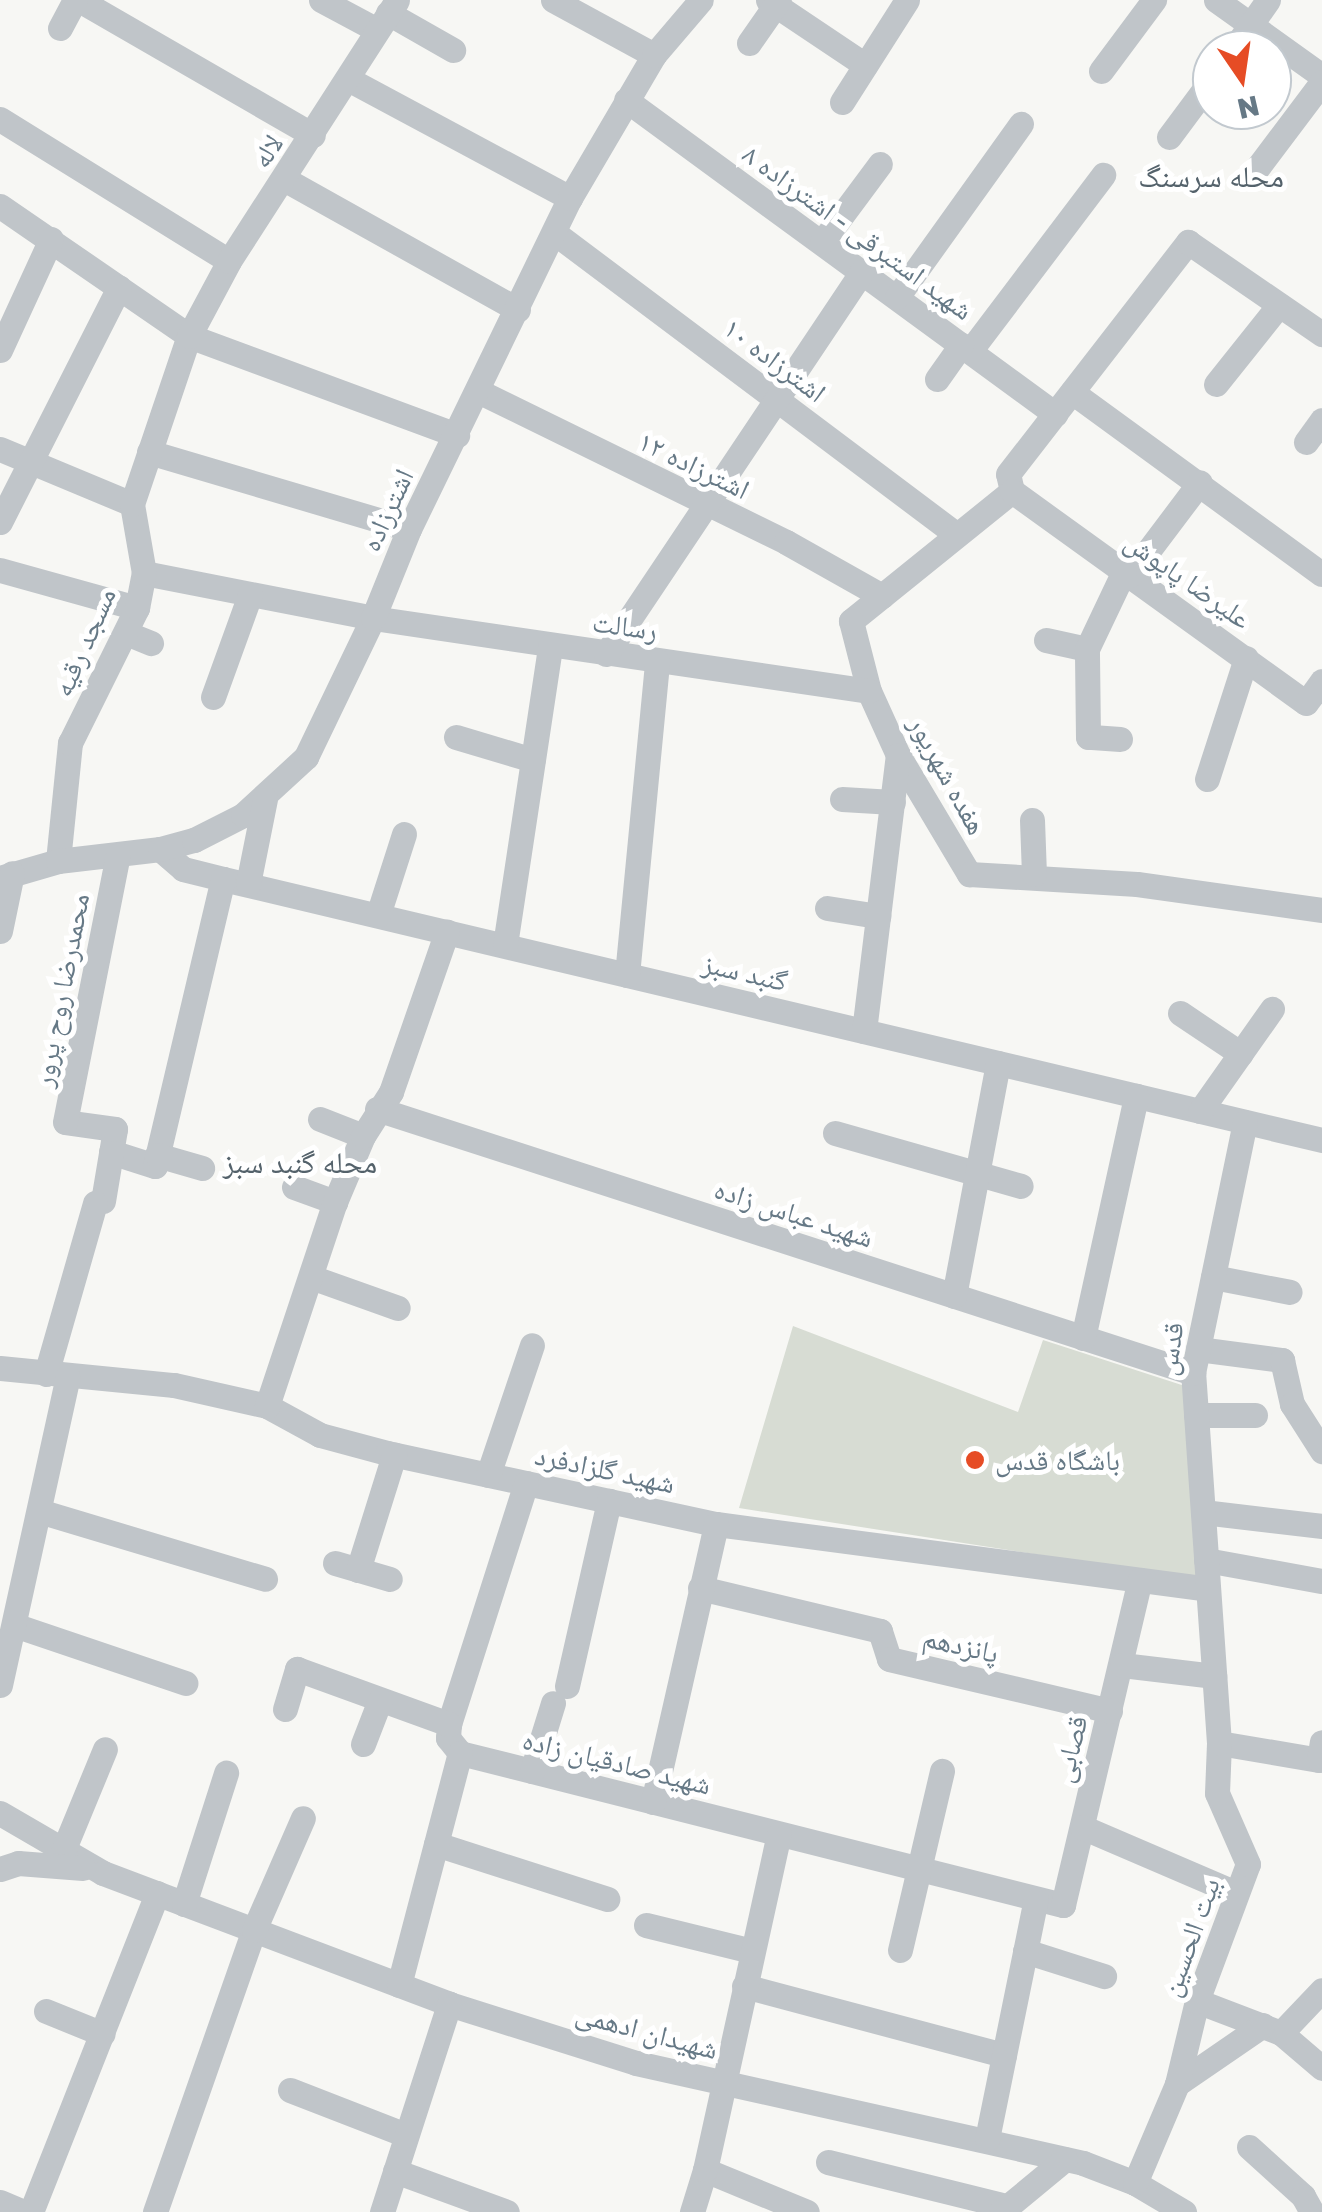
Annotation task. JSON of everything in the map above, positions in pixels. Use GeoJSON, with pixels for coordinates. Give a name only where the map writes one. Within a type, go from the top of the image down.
{"type":"FeatureCollection","features":[{"type":"Feature","properties":{"kind":"street"},"geometry":{"type":"LineString","coordinates":[[60,28],[77,0],[314,135]]}},
{"type":"Feature","properties":{"kind":"street"},"geometry":{"type":"LineString","coordinates":[[320,0],[387,14],[453,50]]}},
{"type":"Feature","properties":{"kind":"street","name":"اشترزاده"},"geometry":{"type":"LineString","coordinates":[[6,876],[58,860],[160,849],[194,840],[265,799],[306,757],[373,618],[409,529],[556,234],[570,198],[654,55],[701,0]]}},
{"type":"Feature","properties":{"kind":"street"},"geometry":{"type":"LineString","coordinates":[[842,102],[907,0]]}},
{"type":"Feature","properties":{"kind":"street"},"geometry":{"type":"LineString","coordinates":[[1101,71],[1154,0]]}},
{"type":"Feature","properties":{"kind":"street"},"geometry":{"type":"LineString","coordinates":[[1216,0],[1322,79],[1252,174]]}},
{"type":"Feature","properties":{"kind":"street"},"geometry":{"type":"LineString","coordinates":[[1248,30],[1268,0]]}},
{"type":"Feature","properties":{"kind":"street"},"geometry":{"type":"LineString","coordinates":[[556,1],[654,55]]}},
{"type":"Feature","properties":{"kind":"street"},"geometry":{"type":"LineString","coordinates":[[749,43],[774,2],[865,64]]}},
{"type":"Feature","properties":{"kind":"street","name":"لاله"},"geometry":{"type":"LineString","coordinates":[[189,336],[229,261],[314,135],[387,14]]}},
{"type":"Feature","properties":{"kind":"street"},"geometry":{"type":"LineString","coordinates":[[348,79],[570,198]]}},
{"type":"Feature","properties":{"kind":"street","name":"شهید استبرقی - اشترزاده ۸"},"geometry":{"type":"LineString","coordinates":[[626,100],[1054,414]]}},
{"type":"Feature","properties":{"kind":"street"},"geometry":{"type":"LineString","coordinates":[[1169,137],[1192,106]]}},
{"type":"Feature","properties":{"kind":"street"},"geometry":{"type":"LineString","coordinates":[[0,119],[229,261]]}},
{"type":"Feature","properties":{"kind":"street"},"geometry":{"type":"LineString","coordinates":[[897,296],[1022,124]]}},
{"type":"Feature","properties":{"kind":"street"},"geometry":{"type":"LineString","coordinates":[[822,242],[880,164]]}},
{"type":"Feature","properties":{"kind":"street"},"geometry":{"type":"LineString","coordinates":[[937,379],[1102,176]]}},
{"type":"Feature","properties":{"kind":"street"},"geometry":{"type":"LineString","coordinates":[[284,179],[518,310]]}},
{"type":"Feature","properties":{"kind":"street"},"geometry":{"type":"LineString","coordinates":[[0,206],[189,336],[457,435]]}},
{"type":"Feature","properties":{"kind":"street","name":"اشترزاده ۱۰"},"geometry":{"type":"LineString","coordinates":[[556,234],[957,536]]}},
{"type":"Feature","properties":{"kind":"street"},"geometry":{"type":"LineString","coordinates":[[0,350],[51,238]]}},
{"type":"Feature","properties":{"kind":"street"},"geometry":{"type":"LineString","coordinates":[[1012,491],[1008,474],[1188,242],[1322,334]]}},
{"type":"Feature","properties":{"kind":"street"},"geometry":{"type":"LineString","coordinates":[[606,654],[862,272]]}},
{"type":"Feature","properties":{"kind":"street"},"geometry":{"type":"LineString","coordinates":[[0,522],[119,287]]}},
{"type":"Feature","properties":{"kind":"street"},"geometry":{"type":"LineString","coordinates":[[1216,384],[1280,305]]}},
{"type":"Feature","properties":{"kind":"street","name":"مسجد رقیه"},"geometry":{"type":"LineString","coordinates":[[58,860],[70,743],[137,608],[144,573],[132,504],[189,336]]}},
{"type":"Feature","properties":{"kind":"street","name":"اشترزاده ۱۲"},"geometry":{"type":"LineString","coordinates":[[478,391],[786,542],[882,596]]}},
{"type":"Feature","properties":{"kind":"street"},"geometry":{"type":"LineString","coordinates":[[1072,392],[1322,574]]}},
{"type":"Feature","properties":{"kind":"street"},"geometry":{"type":"LineString","coordinates":[[1306,442],[1322,420]]}},
{"type":"Feature","properties":{"kind":"street"},"geometry":{"type":"LineString","coordinates":[[0,448],[132,504]]}},
{"type":"Feature","properties":{"kind":"street"},"geometry":{"type":"LineString","coordinates":[[149,452],[409,529]]}},
{"type":"Feature","properties":{"kind":"street"},"geometry":{"type":"LineString","coordinates":[[1120,739],[1088,738],[1087,649],[1127,573],[1200,482]]}},
{"type":"Feature","properties":{"kind":"street","name":"هفده شهریور"},"geometry":{"type":"LineString","coordinates":[[1012,491],[851,621],[869,690],[898,756],[970,874],[1034,874],[1322,910]]}},
{"type":"Feature","properties":{"kind":"street","name":"علیرضا پاپوش"},"geometry":{"type":"LineString","coordinates":[[1012,491],[1306,703],[1322,681]]}},
{"type":"Feature","properties":{"kind":"street","name":"رسالت"},"geometry":{"type":"LineString","coordinates":[[144,573],[373,618],[869,690]]}},
{"type":"Feature","properties":{"kind":"street"},"geometry":{"type":"LineString","coordinates":[[2,575],[137,608]]}},
{"type":"Feature","properties":{"kind":"street"},"geometry":{"type":"LineString","coordinates":[[213,697],[250,595]]}},
{"type":"Feature","properties":{"kind":"street"},"geometry":{"type":"LineString","coordinates":[[126,633],[151,642]]}},
{"type":"Feature","properties":{"kind":"street"},"geometry":{"type":"LineString","coordinates":[[1046,640],[1087,649]]}},
{"type":"Feature","properties":{"kind":"street"},"geometry":{"type":"LineString","coordinates":[[505,946],[550,646]]}},
{"type":"Feature","properties":{"kind":"street"},"geometry":{"type":"LineString","coordinates":[[1207,779],[1246,658]]}},
{"type":"Feature","properties":{"kind":"street"},"geometry":{"type":"LineString","coordinates":[[627,974],[657,661]]}},
{"type":"Feature","properties":{"kind":"street"},"geometry":{"type":"LineString","coordinates":[[456,738],[533,760]]}},
{"type":"Feature","properties":{"kind":"street"},"geometry":{"type":"LineString","coordinates":[[864,1031],[898,756]]}},
{"type":"Feature","properties":{"kind":"street"},"geometry":{"type":"LineString","coordinates":[[0,1686],[40,1510],[57,1375],[110,1152],[155,1166],[235,882],[265,799]]}},
{"type":"Feature","properties":{"kind":"street"},"geometry":{"type":"LineString","coordinates":[[842,799],[892,802]]}},
{"type":"Feature","properties":{"kind":"street"},"geometry":{"type":"LineString","coordinates":[[1032,820],[1034,874]]}},
{"type":"Feature","properties":{"kind":"street"},"geometry":{"type":"LineString","coordinates":[[378,915],[404,834]]}},
{"type":"Feature","properties":{"kind":"street","name":"گنبد سبز"},"geometry":{"type":"LineString","coordinates":[[160,849],[183,869],[1322,1140]]}},
{"type":"Feature","properties":{"kind":"street","name":"محمدرضا روح پرور"},"geometry":{"type":"LineString","coordinates":[[110,1152],[115,1130],[65,1122],[118,855]]}},
{"type":"Feature","properties":{"kind":"street"},"geometry":{"type":"LineString","coordinates":[[0,931],[6,876]]}},
{"type":"Feature","properties":{"kind":"street"},"geometry":{"type":"LineString","coordinates":[[827,908],[878,916]]}},
{"type":"Feature","properties":{"kind":"street"},"geometry":{"type":"LineString","coordinates":[[268,1406],[335,1202],[363,1136],[391,1092],[447,932]]}},
{"type":"Feature","properties":{"kind":"street"},"geometry":{"type":"LineString","coordinates":[[1200,1111],[1272,1009]]}},
{"type":"Feature","properties":{"kind":"street"},"geometry":{"type":"LineString","coordinates":[[1180,1013],[1241,1054]]}},
{"type":"Feature","properties":{"kind":"street"},"geometry":{"type":"LineString","coordinates":[[954,1296],[998,1063]]}},
{"type":"Feature","properties":{"kind":"street"},"geometry":{"type":"LineString","coordinates":[[1083,1338],[1136,1096]]}},
{"type":"Feature","properties":{"kind":"street","name":"شهید عباس زاده"},"geometry":{"type":"LineString","coordinates":[[377,1109],[1083,1338],[1196,1361],[1282,1360],[1292,1404],[1322,1452]]}},
{"type":"Feature","properties":{"kind":"street"},"geometry":{"type":"LineString","coordinates":[[320,1119],[363,1136]]}},
{"type":"Feature","properties":{"kind":"street","name":"قدس"},"geometry":{"type":"LineString","coordinates":[[1208,1589],[1196,1361],[1245,1122]]}},
{"type":"Feature","properties":{"kind":"street"},"geometry":{"type":"LineString","coordinates":[[836,1133],[1021,1186]]}},
{"type":"Feature","properties":{"kind":"street"},"geometry":{"type":"LineString","coordinates":[[158,1155],[202,1168]]}},
{"type":"Feature","properties":{"kind":"street"},"geometry":{"type":"LineString","coordinates":[[294,1188],[335,1202]]}},
{"type":"Feature","properties":{"kind":"street"},"geometry":{"type":"LineString","coordinates":[[311,1277],[398,1308]]}},
{"type":"Feature","properties":{"kind":"street"},"geometry":{"type":"LineString","coordinates":[[1213,1277],[1290,1292]]}},
{"type":"Feature","properties":{"kind":"street"},"geometry":{"type":"LineString","coordinates":[[488,1475],[532,1345]]}},
{"type":"Feature","properties":{"kind":"street","name":"شهید گلزادفرد"},"geometry":{"type":"LineString","coordinates":[[0,1368],[174,1386],[268,1406],[320,1434],[394,1454],[716,1524],[1208,1589]]}},
{"type":"Feature","properties":{"kind":"street"},"geometry":{"type":"LineString","coordinates":[[1196,1414],[1256,1416]]}},
{"type":"Feature","properties":{"kind":"street"},"geometry":{"type":"LineString","coordinates":[[390,1579],[347,1566],[394,1454]]}},
{"type":"Feature","properties":{"kind":"street"},"geometry":{"type":"LineString","coordinates":[[399,1985],[460,1753],[448,1738],[449,1724],[526,1483]]}},
{"type":"Feature","properties":{"kind":"street"},"geometry":{"type":"LineString","coordinates":[[532,1771],[560,1694],[609,1501]]}},
{"type":"Feature","properties":{"kind":"street"},"geometry":{"type":"LineString","coordinates":[[40,1510],[265,1579]]}},
{"type":"Feature","properties":{"kind":"street"},"geometry":{"type":"LineString","coordinates":[[1203,1512],[1322,1526]]}},
{"type":"Feature","properties":{"kind":"street"},"geometry":{"type":"LineString","coordinates":[[654,1802],[716,1524]]}},
{"type":"Feature","properties":{"kind":"street"},"geometry":{"type":"LineString","coordinates":[[1206,1560],[1322,1581]]}},
{"type":"Feature","properties":{"kind":"street","name":"قصابی"},"geometry":{"type":"LineString","coordinates":[[1036,1899],[1063,1904],[1140,1580]]}},
{"type":"Feature","properties":{"kind":"street","name":"پانزدهم"},"geometry":{"type":"LineString","coordinates":[[700,1588],[880,1632],[889,1659],[1110,1712]]}},
{"type":"Feature","properties":{"kind":"street","name":"بیت الحسین"},"geometry":{"type":"LineString","coordinates":[[1136,2184],[1177,2084],[1197,2001],[1248,1864],[1218,1792],[1219,1743],[1208,1589]]}},
{"type":"Feature","properties":{"kind":"street"},"geometry":{"type":"LineString","coordinates":[[14,1625],[185,1683]]}},
{"type":"Feature","properties":{"kind":"street"},"geometry":{"type":"LineString","coordinates":[[1122,1666],[1214,1676]]}},
{"type":"Feature","properties":{"kind":"street"},"geometry":{"type":"LineString","coordinates":[[285,1709],[297,1669],[449,1724]]}},
{"type":"Feature","properties":{"kind":"street"},"geometry":{"type":"LineString","coordinates":[[363,1744],[380,1700]]}},
{"type":"Feature","properties":{"kind":"street"},"geometry":{"type":"LineString","coordinates":[[1219,1743],[1319,1760],[1322,1742]]}},
{"type":"Feature","properties":{"kind":"street"},"geometry":{"type":"LineString","coordinates":[[63,1851],[105,1749]]}},
{"type":"Feature","properties":{"kind":"street","name":"شهید صادقیان زاده"},"geometry":{"type":"LineString","coordinates":[[460,1753],[1036,1899]]}},
{"type":"Feature","properties":{"kind":"street"},"geometry":{"type":"LineString","coordinates":[[900,1950],[942,1771]]}},
{"type":"Feature","properties":{"kind":"street"},"geometry":{"type":"LineString","coordinates":[[184,1904],[226,1773]]}},
{"type":"Feature","properties":{"kind":"street"},"geometry":{"type":"LineString","coordinates":[[0,1813],[103,1872]]}},
{"type":"Feature","properties":{"kind":"street"},"geometry":{"type":"LineString","coordinates":[[154,2212],[254,1930],[303,1818]]}},
{"type":"Feature","properties":{"kind":"street"},"geometry":{"type":"LineString","coordinates":[[1082,1827],[1236,1894]]}},
{"type":"Feature","properties":{"kind":"street"},"geometry":{"type":"LineString","coordinates":[[692,2212],[706,2170],[722,2082],[779,1834]]}},
{"type":"Feature","properties":{"kind":"street"},"geometry":{"type":"LineString","coordinates":[[436,1844],[606,1899]]}},
{"type":"Feature","properties":{"kind":"street"},"geometry":{"type":"LineString","coordinates":[[0,1870],[18,1863],[60,1864],[103,1872]]}},
{"type":"Feature","properties":{"kind":"street","name":"شهیدان ادهمی"},"geometry":{"type":"LineString","coordinates":[[103,1872],[449,2004],[636,2063],[1066,2159],[1136,2184],[1184,2212]]}},
{"type":"Feature","properties":{"kind":"street"},"geometry":{"type":"LineString","coordinates":[[31,2212],[157,1893]]}},
{"type":"Feature","properties":{"kind":"street"},"geometry":{"type":"LineString","coordinates":[[987,2139],[1036,1899]]}},
{"type":"Feature","properties":{"kind":"street"},"geometry":{"type":"LineString","coordinates":[[646,1926],[752,1950]]}},
{"type":"Feature","properties":{"kind":"street"},"geometry":{"type":"LineString","coordinates":[[1025,1951],[1104,1976]]}},
{"type":"Feature","properties":{"kind":"street"},"geometry":{"type":"LineString","coordinates":[[744,1986],[1004,2054]]}},
{"type":"Feature","properties":{"kind":"street"},"geometry":{"type":"LineString","coordinates":[[1177,2084],[1272,2029],[1322,1990]]}},
{"type":"Feature","properties":{"kind":"street"},"geometry":{"type":"LineString","coordinates":[[1197,2001],[1272,2029],[1322,2068]]}},
{"type":"Feature","properties":{"kind":"street"},"geometry":{"type":"LineString","coordinates":[[382,2212],[449,2004]]}},
{"type":"Feature","properties":{"kind":"street"},"geometry":{"type":"LineString","coordinates":[[46,2011],[104,2034]]}},
{"type":"Feature","properties":{"kind":"street"},"geometry":{"type":"LineString","coordinates":[[290,2090],[406,2135]]}},
{"type":"Feature","properties":{"kind":"street"},"geometry":{"type":"LineString","coordinates":[[1249,2147],[1303,2196],[1312,2212]]}},
{"type":"Feature","properties":{"kind":"street"},"geometry":{"type":"LineString","coordinates":[[828,2162],[1004,2209],[1066,2159]]}},
{"type":"Feature","properties":{"kind":"street"},"geometry":{"type":"LineString","coordinates":[[706,2170],[806,2212]]}},
{"type":"Feature","properties":{"kind":"street"},"geometry":{"type":"LineString","coordinates":[[395,2171],[508,2212]]}},
{"type":"Feature","properties":{"kind":"street"},"geometry":{"type":"LineString","coordinates":[[0,2202],[23,2212]]}},
{"type":"Feature","properties":{"kind":"shaded area","name":"باشگاه قدس"},"geometry":{"type":"Polygon","coordinates":[[[793,1326],[1018,1412],[1043,1340],[1191,1388],[1207,1581],[739,1508],[793,1326]]]}},
{"type":"Feature","properties":{"kind":"place","name":"باشگاه قدس"},"geometry":{"type":"Point","coordinates":[975,1460]}},
{"type":"Feature","properties":{"kind":"district","name":"محله سرسنگ"},"geometry":{"type":"Point","coordinates":[1211,176]}},
{"type":"Feature","properties":{"kind":"district","name":"محله گنبد سبز"},"geometry":{"type":"Point","coordinates":[300,1162]}}]}
